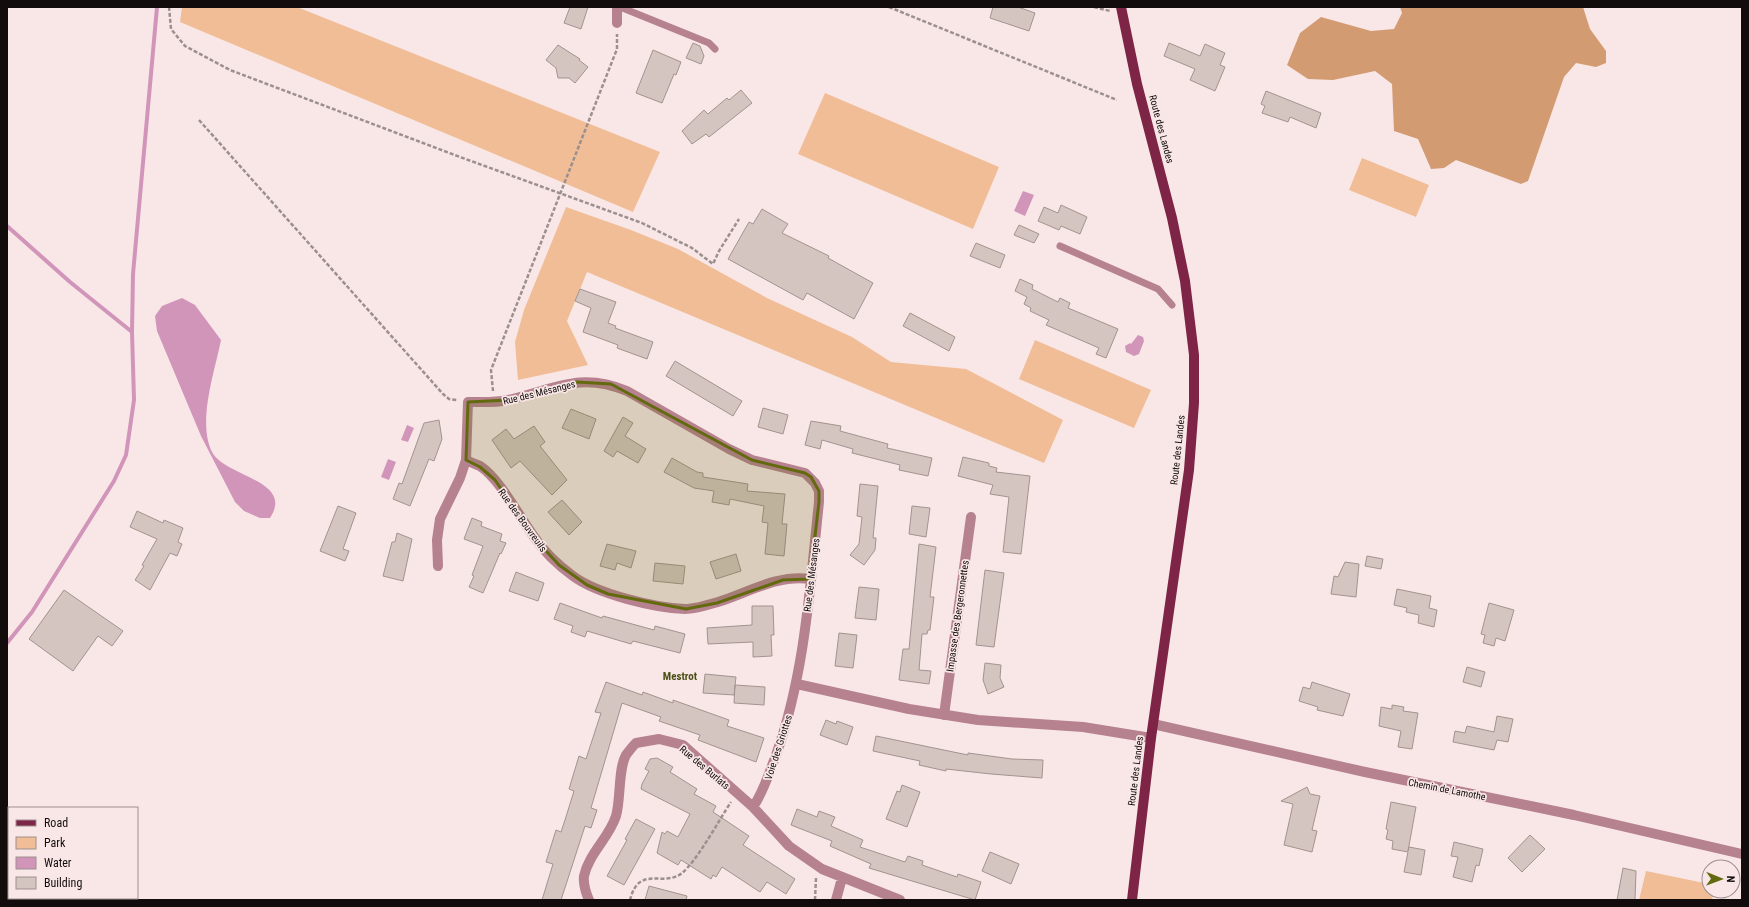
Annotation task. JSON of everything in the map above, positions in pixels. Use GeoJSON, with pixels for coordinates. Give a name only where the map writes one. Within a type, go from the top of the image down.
{"type":"FeatureCollection","features":[{"type":"Feature","properties":{"kind":"main road","name":"Route des Landes"},"geometry":{"type":"LineString","coordinates":[[1122,9],[1137,84],[1172,218],[1185,281],[1194,355],[1194,403],[1188,470],[1151,738],[1132,900]]}},
{"type":"Feature","properties":{"kind":"street"},"geometry":{"type":"LineString","coordinates":[[617,7],[617,23]]}},
{"type":"Feature","properties":{"kind":"street","name":"Rue des Mésanges"},"geometry":{"type":"LineString","coordinates":[[468,402],[494,402],[577,382],[592,381],[612,384],[729,449],[752,460],[805,473],[815,483],[819,491],[819,502],[797,684]]}},
{"type":"Feature","properties":{"kind":"street"},"geometry":{"type":"LineString","coordinates":[[438,566],[437,540],[440,519],[460,478],[466,460],[468,402]]}},
{"type":"Feature","properties":{"kind":"street","name":"Rue des Bouvreuils"},"geometry":{"type":"LineString","coordinates":[[466,460],[480,467],[495,480],[535,539],[559,566],[587,585],[608,594],[624,599],[686,609],[717,602],[783,580],[798,577],[810,579]]}},
{"type":"Feature","properties":{"kind":"street","name":"Impasse des Bergeronnettes"},"geometry":{"type":"LineString","coordinates":[[944,715],[970,517]]}},
{"type":"Feature","properties":{"kind":"street"},"geometry":{"type":"LineString","coordinates":[[797,684],[944,715],[978,720],[1083,727],[1151,738]]}},
{"type":"Feature","properties":{"kind":"street","name":"Voie des Griottes"},"geometry":{"type":"LineString","coordinates":[[753,807],[762,793],[780,743],[797,684]]}},
{"type":"Feature","properties":{"kind":"street","name":"Chemin de Lamothe"},"geometry":{"type":"LineString","coordinates":[[1153,724],[1365,772],[1574,815],[1742,854]]}},
{"type":"Feature","properties":{"kind":"street","name":"Rue des Burlats"},"geometry":{"type":"LineString","coordinates":[[589,900],[585,889],[584,878],[588,862],[606,837],[616,816],[625,756],[636,743],[659,739],[682,745],[753,807],[789,846],[841,882],[900,900]]}},
{"type":"Feature","properties":{"kind":"street"},"geometry":{"type":"LineString","coordinates":[[836,900],[841,882]]}},
{"type":"Feature","properties":{"kind":"lane"},"geometry":{"type":"LineString","coordinates":[[620,7],[709,43],[715,48]]}},
{"type":"Feature","properties":{"kind":"lane"},"geometry":{"type":"LineString","coordinates":[[1060,246],[1158,288],[1172,305]]}},
{"type":"Feature","properties":{"kind":"path"},"geometry":{"type":"LineString","coordinates":[[169,7],[171,29],[185,46],[230,70],[559,194],[642,222],[692,248],[713,264],[719,251],[739,219]]}},
{"type":"Feature","properties":{"kind":"path"},"geometry":{"type":"LineString","coordinates":[[890,7],[1117,100]]}},
{"type":"Feature","properties":{"kind":"path"},"geometry":{"type":"LineString","coordinates":[[1094,7],[1105,11],[1122,9]]}},
{"type":"Feature","properties":{"kind":"path"},"geometry":{"type":"LineString","coordinates":[[494,402],[491,370],[587,122],[617,49],[617,23]]}},
{"type":"Feature","properties":{"kind":"path"},"geometry":{"type":"LineString","coordinates":[[199,120],[442,394],[449,399],[468,402]]}},
{"type":"Feature","properties":{"kind":"path"},"geometry":{"type":"LineString","coordinates":[[726,796],[735,805]]}},
{"type":"Feature","properties":{"kind":"path"},"geometry":{"type":"LineString","coordinates":[[630,900],[632,891],[644,879],[669,878],[682,874],[691,864],[731,801]]}},
{"type":"Feature","properties":{"kind":"path"},"geometry":{"type":"LineString","coordinates":[[815,900],[815,879],[817,876],[841,882]]}},
{"type":"Feature","properties":{"kind":"highlighted area"},"geometry":{"type":"Polygon","coordinates":[[[577,382],[611,384],[752,460],[805,473],[811,477],[819,491],[819,502],[810,579],[783,580],[717,603],[686,609],[608,594],[587,585],[559,565],[535,539],[495,480],[480,467],[466,460],[468,402],[508,400],[577,382]]]}},
{"type":"Feature","properties":{"kind":"green space"},"geometry":{"type":"Polygon","coordinates":[[[182,7],[297,7],[660,152],[633,212],[180,22],[182,7]]]}},
{"type":"Feature","properties":{"kind":"green space"},"geometry":{"type":"Polygon","coordinates":[[[825,93],[999,167],[973,229],[798,154],[825,93]]]}},
{"type":"Feature","properties":{"kind":"green space"},"geometry":{"type":"Polygon","coordinates":[[[1362,158],[1429,185],[1416,217],[1349,190],[1362,158]]]}},
{"type":"Feature","properties":{"kind":"green space"},"geometry":{"type":"Polygon","coordinates":[[[566,207],[631,230],[678,249],[767,298],[852,337],[891,362],[966,369],[1063,420],[1044,463],[587,272],[567,321],[588,365],[518,380],[515,342],[524,310],[566,207]]]}},
{"type":"Feature","properties":{"kind":"green space"},"geometry":{"type":"Polygon","coordinates":[[[1035,340],[1151,390],[1134,428],[1019,379],[1035,340]]]}},
{"type":"Feature","properties":{"kind":"green space"},"geometry":{"type":"Polygon","coordinates":[[[1646,871],[1701,882],[1701,899],[1712,899],[1712,900],[1639,900],[1646,871]]]}},
{"type":"Feature","properties":{"kind":"shaded area"},"geometry":{"type":"Polygon","coordinates":[[[1400,7],[1583,7],[1590,29],[1606,51],[1606,63],[1596,67],[1576,63],[1564,77],[1528,181],[1521,184],[1456,160],[1444,168],[1431,169],[1418,139],[1394,131],[1392,84],[1375,71],[1333,80],[1308,79],[1287,65],[1300,33],[1321,17],[1371,31],[1394,29],[1402,13],[1400,7]]]}},
{"type":"Feature","properties":{"kind":"water"},"geometry":{"type":"Polygon","coordinates":[[[1023,191],[1034,195],[1025,216],[1014,211],[1023,191]]]}},
{"type":"Feature","properties":{"kind":"water"},"geometry":{"type":"Polygon","coordinates":[[[182,298],[195,305],[221,340],[207,412],[206,426],[212,452],[219,460],[230,468],[266,487],[273,495],[275,505],[270,518],[260,518],[244,511],[235,502],[201,436],[157,331],[155,316],[162,306],[182,298]]]}},
{"type":"Feature","properties":{"kind":"water"},"geometry":{"type":"Polygon","coordinates":[[[1138,335],[1143,337],[1144,341],[1139,354],[1134,356],[1126,352],[1125,346],[1130,343],[1131,344],[1138,335]]]}},
{"type":"Feature","properties":{"kind":"water"},"geometry":{"type":"Polygon","coordinates":[[[407,425],[414,428],[408,442],[401,440],[407,425]]]}},
{"type":"Feature","properties":{"kind":"water"},"geometry":{"type":"Polygon","coordinates":[[[388,459],[396,462],[389,480],[381,477],[388,459]]]}},
{"type":"Feature","properties":{"kind":"building"},"geometry":{"type":"Polygon","coordinates":[[[570,7],[588,7],[581,29],[564,23],[570,7]]]}},
{"type":"Feature","properties":{"kind":"building"},"geometry":{"type":"Polygon","coordinates":[[[993,7],[1018,7],[1035,13],[1029,31],[990,18],[993,7]]]}},
{"type":"Feature","properties":{"kind":"building"},"geometry":{"type":"Polygon","coordinates":[[[693,43],[700,46],[704,56],[701,64],[686,58],[693,43]]]}},
{"type":"Feature","properties":{"kind":"building"},"geometry":{"type":"Polygon","coordinates":[[[1169,43],[1200,56],[1205,44],[1225,53],[1220,65],[1225,67],[1215,91],[1190,80],[1195,69],[1164,56],[1169,43]]]}},
{"type":"Feature","properties":{"kind":"building"},"geometry":{"type":"Polygon","coordinates":[[[558,45],[580,59],[579,60],[588,67],[575,83],[569,78],[558,78],[556,68],[546,60],[558,45]]]}},
{"type":"Feature","properties":{"kind":"building"},"geometry":{"type":"Polygon","coordinates":[[[653,50],[681,62],[676,75],[674,74],[662,103],[636,93],[653,50]]]}},
{"type":"Feature","properties":{"kind":"building"},"geometry":{"type":"Polygon","coordinates":[[[741,90],[752,103],[709,137],[706,134],[692,144],[682,131],[704,110],[708,114],[727,98],[729,100],[741,90]]]}},
{"type":"Feature","properties":{"kind":"building"},"geometry":{"type":"Polygon","coordinates":[[[1266,91],[1321,113],[1316,128],[1290,117],[1288,122],[1262,113],[1265,106],[1261,104],[1266,91]]]}},
{"type":"Feature","properties":{"kind":"building"},"geometry":{"type":"Polygon","coordinates":[[[1061,205],[1087,217],[1080,234],[1061,226],[1059,230],[1038,221],[1044,207],[1058,213],[1061,205]]]}},
{"type":"Feature","properties":{"kind":"building"},"geometry":{"type":"Polygon","coordinates":[[[762,209],[788,224],[782,233],[829,256],[828,258],[873,283],[854,319],[807,293],[803,300],[728,259],[749,222],[753,224],[762,209]]]}},
{"type":"Feature","properties":{"kind":"building"},"geometry":{"type":"Polygon","coordinates":[[[1019,225],[1039,234],[1034,243],[1014,235],[1019,225]]]}},
{"type":"Feature","properties":{"kind":"building"},"geometry":{"type":"Polygon","coordinates":[[[976,243],[1005,255],[1000,268],[970,256],[976,243]]]}},
{"type":"Feature","properties":{"kind":"building"},"geometry":{"type":"Polygon","coordinates":[[[1020,279],[1033,285],[1032,289],[1058,302],[1060,298],[1070,303],[1068,308],[1118,329],[1106,358],[1096,354],[1099,348],[1046,325],[1049,320],[1030,311],[1031,308],[1024,304],[1027,297],[1015,291],[1020,279]]]}},
{"type":"Feature","properties":{"kind":"building"},"geometry":{"type":"Polygon","coordinates":[[[580,289],[616,302],[608,323],[616,326],[615,328],[653,342],[647,359],[617,348],[618,345],[583,332],[591,308],[575,301],[580,289]]]}},
{"type":"Feature","properties":{"kind":"building"},"geometry":{"type":"Polygon","coordinates":[[[910,313],[955,337],[949,351],[903,326],[910,313]]]}},
{"type":"Feature","properties":{"kind":"building"},"geometry":{"type":"Polygon","coordinates":[[[675,361],[742,401],[733,416],[666,376],[675,361]]]}},
{"type":"Feature","properties":{"kind":"building"},"geometry":{"type":"Polygon","coordinates":[[[763,408],[788,415],[783,434],[758,427],[763,408]]]}},
{"type":"Feature","properties":{"kind":"building"},"geometry":{"type":"Polygon","coordinates":[[[571,409],[596,419],[589,439],[562,428],[571,409]]]}},
{"type":"Feature","properties":{"kind":"building"},"geometry":{"type":"Polygon","coordinates":[[[623,417],[633,423],[625,436],[646,449],[638,463],[617,451],[613,457],[604,451],[623,417]]]}},
{"type":"Feature","properties":{"kind":"building"},"geometry":{"type":"Polygon","coordinates":[[[439,420],[442,439],[434,461],[429,459],[410,506],[393,499],[399,483],[402,484],[424,423],[439,420]]]}},
{"type":"Feature","properties":{"kind":"building"},"geometry":{"type":"Polygon","coordinates":[[[811,421],[841,426],[840,431],[888,444],[887,448],[932,458],[928,476],[899,470],[900,465],[852,453],[853,449],[822,440],[820,449],[805,445],[811,421]]]}},
{"type":"Feature","properties":{"kind":"building"},"geometry":{"type":"Polygon","coordinates":[[[534,426],[545,442],[540,446],[567,480],[552,495],[520,461],[511,468],[492,440],[506,429],[514,439],[534,426]]]}},
{"type":"Feature","properties":{"kind":"building"},"geometry":{"type":"Polygon","coordinates":[[[963,457],[989,463],[989,466],[997,468],[996,472],[1030,476],[1021,554],[1003,552],[1009,497],[990,494],[993,485],[958,476],[963,457]]]}},
{"type":"Feature","properties":{"kind":"building"},"geometry":{"type":"Polygon","coordinates":[[[672,458],[697,472],[703,473],[703,477],[748,484],[747,491],[785,494],[782,524],[787,524],[784,556],[765,554],[768,523],[762,522],[764,506],[730,499],[729,505],[712,502],[714,491],[694,488],[664,472],[672,458]]]}},
{"type":"Feature","properties":{"kind":"building"},"geometry":{"type":"Polygon","coordinates":[[[860,484],[878,486],[873,538],[876,538],[875,550],[864,565],[850,555],[859,544],[862,517],[857,516],[860,484]]]}},
{"type":"Feature","properties":{"kind":"building"},"geometry":{"type":"Polygon","coordinates":[[[562,500],[582,522],[569,535],[548,512],[562,500]]]}},
{"type":"Feature","properties":{"kind":"building"},"geometry":{"type":"Polygon","coordinates":[[[338,506],[356,513],[343,549],[349,551],[345,561],[320,551],[338,506]]]}},
{"type":"Feature","properties":{"kind":"building"},"geometry":{"type":"Polygon","coordinates":[[[912,506],[930,508],[926,537],[909,534],[912,506]]]}},
{"type":"Feature","properties":{"kind":"building"},"geometry":{"type":"Polygon","coordinates":[[[137,511],[163,523],[164,520],[183,528],[178,542],[182,544],[177,556],[170,553],[150,590],[135,580],[144,566],[142,565],[157,539],[130,527],[137,511]]]}},
{"type":"Feature","properties":{"kind":"building"},"geometry":{"type":"Polygon","coordinates":[[[472,518],[482,522],[481,526],[502,534],[500,541],[506,543],[501,554],[500,553],[483,593],[469,587],[483,546],[464,539],[472,518]]]}},
{"type":"Feature","properties":{"kind":"building"},"geometry":{"type":"Polygon","coordinates":[[[397,533],[412,539],[403,581],[383,576],[392,542],[395,542],[397,533]]]}},
{"type":"Feature","properties":{"kind":"building"},"geometry":{"type":"Polygon","coordinates":[[[607,544],[636,551],[631,568],[617,563],[615,570],[600,566],[607,544]]]}},
{"type":"Feature","properties":{"kind":"building"},"geometry":{"type":"Polygon","coordinates":[[[919,544],[936,547],[930,597],[934,597],[930,630],[928,630],[927,634],[922,634],[919,670],[931,671],[929,684],[899,680],[903,649],[909,649],[919,544]]]}},
{"type":"Feature","properties":{"kind":"building"},"geometry":{"type":"Polygon","coordinates":[[[736,554],[741,571],[716,579],[710,562],[736,554]]]}},
{"type":"Feature","properties":{"kind":"building"},"geometry":{"type":"Polygon","coordinates":[[[1367,556],[1383,559],[1381,569],[1365,566],[1367,556]]]}},
{"type":"Feature","properties":{"kind":"building"},"geometry":{"type":"Polygon","coordinates":[[[1345,562],[1359,564],[1356,597],[1331,594],[1334,576],[1338,577],[1345,562]]]}},
{"type":"Feature","properties":{"kind":"building"},"geometry":{"type":"Polygon","coordinates":[[[655,563],[685,566],[683,584],[653,581],[655,563]]]}},
{"type":"Feature","properties":{"kind":"building"},"geometry":{"type":"Polygon","coordinates":[[[985,570],[1004,573],[994,647],[976,645],[985,570]]]}},
{"type":"Feature","properties":{"kind":"building"},"geometry":{"type":"Polygon","coordinates":[[[516,572],[544,583],[538,601],[509,591],[516,572]]]}},
{"type":"Feature","properties":{"kind":"building"},"geometry":{"type":"Polygon","coordinates":[[[859,587],[879,589],[876,620],[855,618],[859,587]]]}},
{"type":"Feature","properties":{"kind":"building"},"geometry":{"type":"Polygon","coordinates":[[[1397,589],[1431,596],[1429,608],[1437,610],[1434,627],[1418,623],[1419,615],[1406,612],[1407,608],[1394,605],[1397,589]]]}},
{"type":"Feature","properties":{"kind":"building"},"geometry":{"type":"Polygon","coordinates":[[[64,590],[123,631],[112,646],[98,636],[73,671],[29,639],[64,590]]]}},
{"type":"Feature","properties":{"kind":"building"},"geometry":{"type":"Polygon","coordinates":[[[560,603],[602,618],[603,616],[654,630],[655,626],[685,634],[680,653],[633,641],[631,644],[587,631],[585,637],[571,632],[573,626],[554,619],[560,603]]]}},
{"type":"Feature","properties":{"kind":"building"},"geometry":{"type":"Polygon","coordinates":[[[1489,603],[1514,610],[1505,641],[1496,638],[1494,646],[1483,643],[1485,635],[1481,634],[1489,603]]]}},
{"type":"Feature","properties":{"kind":"building"},"geometry":{"type":"Polygon","coordinates":[[[752,606],[773,606],[774,635],[771,635],[772,656],[753,657],[753,642],[708,644],[707,628],[752,625],[752,606]]]}},
{"type":"Feature","properties":{"kind":"building"},"geometry":{"type":"Polygon","coordinates":[[[839,633],[857,635],[853,668],[835,666],[839,633]]]}},
{"type":"Feature","properties":{"kind":"building"},"geometry":{"type":"Polygon","coordinates":[[[985,663],[1001,665],[1000,678],[1004,687],[988,694],[983,680],[985,663]]]}},
{"type":"Feature","properties":{"kind":"building"},"geometry":{"type":"Polygon","coordinates":[[[1467,667],[1485,672],[1481,687],[1463,682],[1467,667]]]}},
{"type":"Feature","properties":{"kind":"building"},"geometry":{"type":"Polygon","coordinates":[[[705,674],[736,677],[734,695],[703,693],[705,674]]]}},
{"type":"Feature","properties":{"kind":"building"},"geometry":{"type":"Polygon","coordinates":[[[606,682],[642,695],[643,692],[673,703],[673,700],[729,720],[727,726],[764,738],[756,762],[698,740],[700,735],[659,721],[661,717],[622,703],[591,808],[597,810],[591,828],[585,826],[561,900],[542,900],[553,864],[546,862],[556,830],[561,832],[565,820],[574,791],[569,789],[579,756],[586,759],[601,713],[595,712],[606,682]]]}},
{"type":"Feature","properties":{"kind":"building"},"geometry":{"type":"Polygon","coordinates":[[[1312,682],[1350,694],[1343,716],[1317,710],[1318,707],[1299,701],[1303,687],[1310,689],[1312,682]]]}},
{"type":"Feature","properties":{"kind":"building"},"geometry":{"type":"Polygon","coordinates":[[[735,685],[765,687],[764,705],[734,703],[735,685]]]}},
{"type":"Feature","properties":{"kind":"building"},"geometry":{"type":"Polygon","coordinates":[[[1392,705],[1404,707],[1403,711],[1418,713],[1412,749],[1398,747],[1401,731],[1379,726],[1381,707],[1392,709],[1392,705]]]}},
{"type":"Feature","properties":{"kind":"building"},"geometry":{"type":"Polygon","coordinates":[[[1497,716],[1513,719],[1508,742],[1497,740],[1494,750],[1453,742],[1455,731],[1465,733],[1467,726],[1494,732],[1497,716]]]}},
{"type":"Feature","properties":{"kind":"building"},"geometry":{"type":"Polygon","coordinates":[[[826,720],[836,724],[837,721],[853,727],[847,745],[820,735],[826,720]]]}},
{"type":"Feature","properties":{"kind":"building"},"geometry":{"type":"Polygon","coordinates":[[[876,736],[968,755],[968,753],[1012,759],[1043,760],[1042,778],[946,769],[946,771],[919,765],[920,761],[873,751],[876,736]]]}},
{"type":"Feature","properties":{"kind":"building"},"geometry":{"type":"Polygon","coordinates":[[[657,758],[673,767],[670,772],[697,789],[694,794],[716,806],[713,812],[749,836],[743,845],[795,879],[786,894],[767,882],[760,892],[722,867],[716,877],[713,875],[711,879],[681,860],[678,865],[657,853],[662,832],[665,834],[667,831],[678,837],[690,814],[641,789],[649,771],[645,769],[650,759],[657,758]]]}},
{"type":"Feature","properties":{"kind":"building"},"geometry":{"type":"Polygon","coordinates":[[[902,785],[920,792],[907,827],[886,819],[897,791],[900,792],[902,785]]]}},
{"type":"Feature","properties":{"kind":"building"},"geometry":{"type":"Polygon","coordinates":[[[1307,787],[1310,794],[1320,796],[1312,830],[1317,831],[1312,852],[1284,845],[1293,804],[1281,801],[1307,787]]]}},
{"type":"Feature","properties":{"kind":"building"},"geometry":{"type":"Polygon","coordinates":[[[1391,802],[1416,807],[1408,851],[1409,847],[1425,850],[1421,875],[1404,872],[1408,852],[1392,849],[1393,841],[1386,839],[1388,830],[1386,829],[1391,802]]]}},
{"type":"Feature","properties":{"kind":"building"},"geometry":{"type":"Polygon","coordinates":[[[797,809],[817,817],[819,811],[835,817],[831,826],[863,840],[860,847],[905,862],[908,856],[923,861],[922,865],[957,877],[958,874],[981,882],[975,900],[869,868],[871,864],[830,846],[832,841],[791,825],[797,809]]]}},
{"type":"Feature","properties":{"kind":"building"},"geometry":{"type":"Polygon","coordinates":[[[636,819],[655,829],[624,885],[607,876],[627,840],[625,839],[636,819]]]}},
{"type":"Feature","properties":{"kind":"building"},"geometry":{"type":"Polygon","coordinates":[[[1530,835],[1545,849],[1522,872],[1508,858],[1530,835]]]}},
{"type":"Feature","properties":{"kind":"building"},"geometry":{"type":"Polygon","coordinates":[[[1454,842],[1483,849],[1479,866],[1476,865],[1472,882],[1453,877],[1458,857],[1451,856],[1454,842]]]}},
{"type":"Feature","properties":{"kind":"building"},"geometry":{"type":"Polygon","coordinates":[[[990,852],[1019,864],[1011,884],[982,871],[990,852]]]}},
{"type":"Feature","properties":{"kind":"building"},"geometry":{"type":"Polygon","coordinates":[[[1623,868],[1636,871],[1635,900],[1617,900],[1623,868]]]}},
{"type":"Feature","properties":{"kind":"building"},"geometry":{"type":"Polygon","coordinates":[[[649,886],[687,896],[686,900],[645,900],[649,886]]]}},
{"type":"Feature","properties":{"kind":"waterway"},"geometry":{"type":"LineString","coordinates":[[7,643],[32,612],[114,481],[126,455],[134,400],[132,332],[133,274],[157,7]]}},
{"type":"Feature","properties":{"kind":"waterway"},"geometry":{"type":"LineString","coordinates":[[7,226],[70,282],[132,332]]}},
{"type":"Feature","properties":{"kind":"district","name":"Mestrot"},"geometry":{"type":"Point","coordinates":[680,676]}}]}
